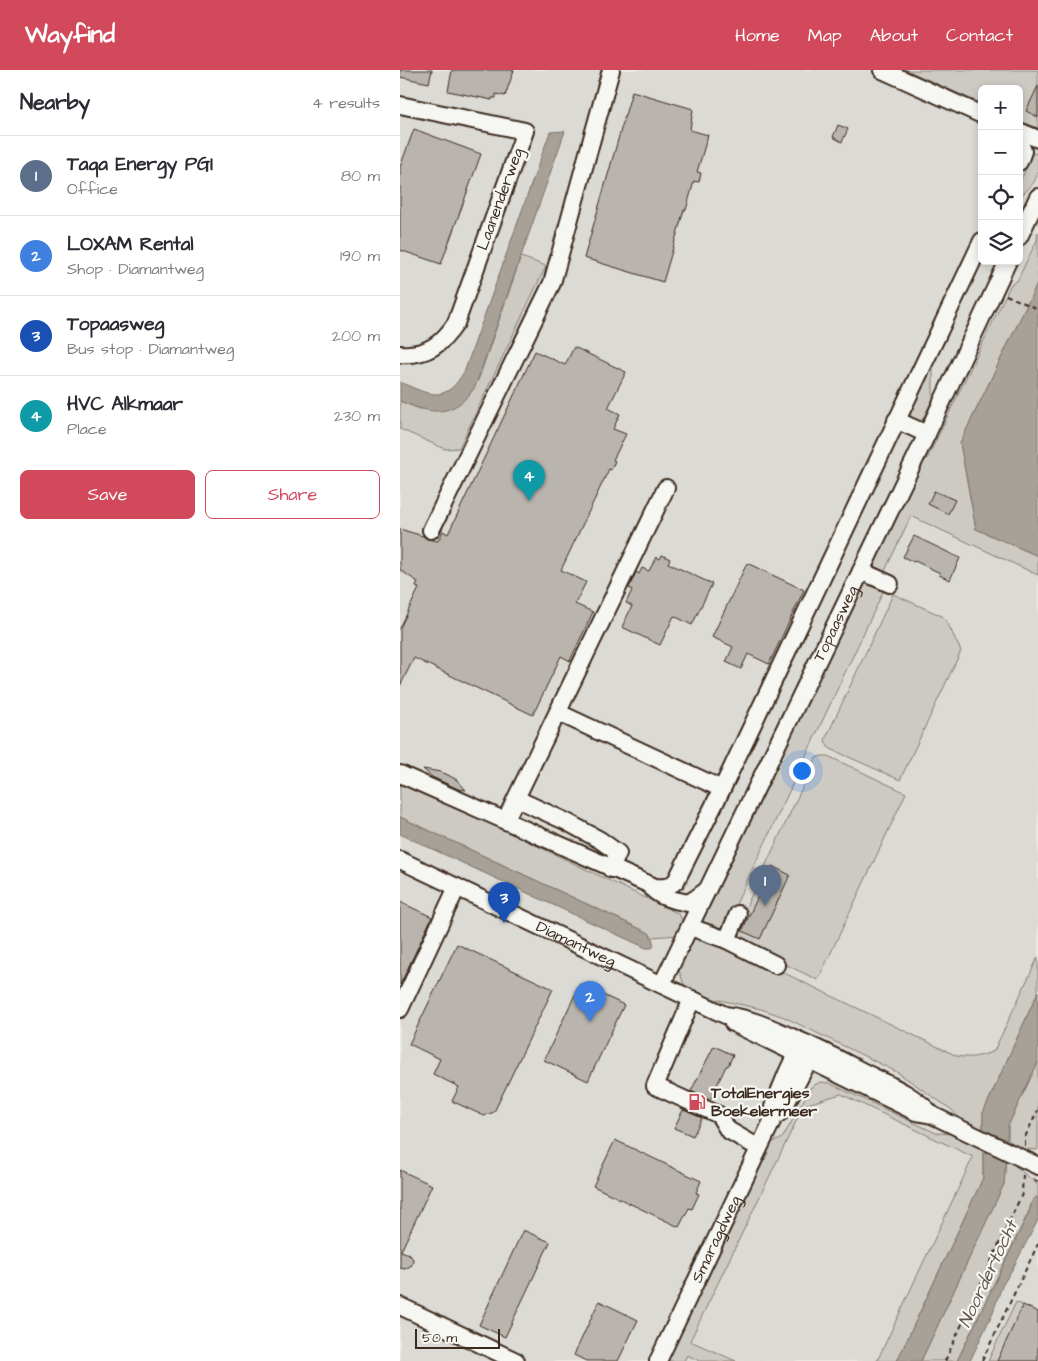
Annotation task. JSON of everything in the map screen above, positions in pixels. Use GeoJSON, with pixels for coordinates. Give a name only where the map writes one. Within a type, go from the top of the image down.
{"type":"FeatureCollection","features":[{"type":"Feature","properties":{"kind":"street"},"geometry":{"type":"LineString","coordinates":[[431,530],[552,283],[611,70]]}},
{"type":"Feature","properties":{"kind":"street"},"geometry":{"type":"LineString","coordinates":[[882,70],[978,113]]}},
{"type":"Feature","properties":{"kind":"street","name":"Laanenderweg"},"geometry":{"type":"LineString","coordinates":[[400,105],[525,131],[456,323],[448,335],[433,348],[408,355],[400,354]]}},
{"type":"Feature","properties":{"kind":"street"},"geometry":{"type":"LineString","coordinates":[[1023,133],[1038,139]]}},
{"type":"Feature","properties":{"kind":"street"},"geometry":{"type":"LineString","coordinates":[[1023,229],[1038,197]]}},
{"type":"Feature","properties":{"kind":"street"},"geometry":{"type":"LineString","coordinates":[[400,774],[655,887],[663,888],[676,882],[978,249]]}},
{"type":"Feature","properties":{"kind":"street","name":"Topaasweg"},"geometry":{"type":"LineString","coordinates":[[662,984],[927,434],[1006,265]]}},
{"type":"Feature","properties":{"kind":"street"},"geometry":{"type":"LineString","coordinates":[[896,420],[927,434]]}},
{"type":"Feature","properties":{"kind":"street"},"geometry":{"type":"LineString","coordinates":[[505,821],[559,713],[666,488]]}},
{"type":"Feature","properties":{"kind":"street"},"geometry":{"type":"LineString","coordinates":[[861,571],[890,584]]}},
{"type":"Feature","properties":{"kind":"street"},"geometry":{"type":"LineString","coordinates":[[559,713],[722,789]]}},
{"type":"Feature","properties":{"kind":"street"},"geometry":{"type":"LineString","coordinates":[[516,799],[567,822],[600,840],[618,853],[612,869]]}},
{"type":"Feature","properties":{"kind":"street","name":"Diamantweg"},"geometry":{"type":"LineString","coordinates":[[400,860],[662,984],[725,1015],[731,1022],[804,1053],[916,1112],[932,1115],[1027,1161]]}},
{"type":"Feature","properties":{"kind":"street"},"geometry":{"type":"LineString","coordinates":[[649,884],[654,892],[667,898],[688,903],[708,890]]}},
{"type":"Feature","properties":{"kind":"street"},"geometry":{"type":"LineString","coordinates":[[400,1010],[457,887]]}},
{"type":"Feature","properties":{"kind":"street"},"geometry":{"type":"LineString","coordinates":[[727,940],[738,914]]}},
{"type":"Feature","properties":{"kind":"street"},"geometry":{"type":"LineString","coordinates":[[690,927],[727,940],[776,965]]}},
{"type":"Feature","properties":{"kind":"street"},"geometry":{"type":"LineString","coordinates":[[692,999],[655,1086],[719,1115],[728,1130],[759,1148]]}},
{"type":"Feature","properties":{"kind":"street","name":"Smaragdweg"},"geometry":{"type":"LineString","coordinates":[[658,1361],[774,1117],[773,1107],[804,1053]]}},
{"type":"Feature","properties":{"kind":"street"},"geometry":{"type":"LineString","coordinates":[[400,1306],[516,1361]]}},
{"type":"Feature","properties":{"kind":"path"},"geometry":{"type":"LineString","coordinates":[[995,290],[1038,309]]}},
{"type":"Feature","properties":{"kind":"path"},"geometry":{"type":"LineString","coordinates":[[945,1361],[1022,1194],[1027,1161],[1025,1137],[1038,1110]]}},
{"type":"Feature","properties":{"kind":"path"},"geometry":{"type":"LineString","coordinates":[[982,1361],[1038,1244]]}},
{"type":"Feature","properties":{"kind":"shaded area"},"geometry":{"type":"Polygon","coordinates":[[[400,70],[1038,70],[1038,1361],[400,1361],[400,70]]]}},
{"type":"Feature","properties":{"kind":"shaded area"},"geometry":{"type":"Polygon","coordinates":[[[906,70],[1038,70],[1038,128],[1023,122],[1023,85],[978,85],[978,102],[906,70]]]}},
{"type":"Feature","properties":{"kind":"shaded area"},"geometry":{"type":"Polygon","coordinates":[[[565,131],[475,387],[458,405],[440,411],[421,409],[400,401],[400,382],[420,391],[437,394],[444,393],[458,381],[465,370],[550,132],[565,131]]]}},
{"type":"Feature","properties":{"kind":"shaded area"},"geometry":{"type":"Polygon","coordinates":[[[1035,153],[1038,155],[1038,170],[1035,180],[1023,194],[1023,175],[1029,156],[1035,153]]]}},
{"type":"Feature","properties":{"kind":"shaded area"},"geometry":{"type":"Polygon","coordinates":[[[1038,232],[1038,282],[960,443],[976,529],[1038,556],[1038,575],[911,516],[882,577],[870,570],[911,474],[927,459],[1011,284],[1017,281],[1037,240],[1038,232]]]}},
{"type":"Feature","properties":{"kind":"shaded area"},"geometry":{"type":"Polygon","coordinates":[[[521,257],[546,266],[459,448],[445,449],[400,429],[400,401],[420,409],[458,404],[470,394],[479,378],[521,257]]]}},
{"type":"Feature","properties":{"kind":"shaded area"},"geometry":{"type":"Polygon","coordinates":[[[1038,282],[1038,556],[976,529],[960,443],[1038,282]]]}},
{"type":"Feature","properties":{"kind":"shaded area"},"geometry":{"type":"Polygon","coordinates":[[[933,367],[933,398],[923,419],[918,422],[910,417],[910,412],[933,367]]]}},
{"type":"Feature","properties":{"kind":"shaded area"},"geometry":{"type":"Polygon","coordinates":[[[865,582],[883,592],[723,932],[711,928],[702,919],[860,583],[865,582]]]}},
{"type":"Feature","properties":{"kind":"shaded area"},"geometry":{"type":"Polygon","coordinates":[[[893,594],[942,616],[961,651],[900,780],[831,749],[825,740],[893,594]]]}},
{"type":"Feature","properties":{"kind":"shaded area"},"geometry":{"type":"Polygon","coordinates":[[[828,756],[906,793],[818,980],[743,944],[736,935],[738,924],[816,758],[828,756]]]}},
{"type":"Feature","properties":{"kind":"shaded area"},"geometry":{"type":"Polygon","coordinates":[[[400,778],[679,914],[683,922],[679,935],[652,937],[649,933],[400,817],[400,778]]]}},
{"type":"Feature","properties":{"kind":"shaded area"},"geometry":{"type":"Polygon","coordinates":[[[400,817],[649,933],[654,946],[646,948],[400,834],[400,817]]]}},
{"type":"Feature","properties":{"kind":"shaded area"},"geometry":{"type":"Polygon","coordinates":[[[697,935],[707,936],[957,1056],[967,1057],[981,1056],[994,1051],[1038,957],[1038,992],[983,1113],[983,1131],[962,1121],[952,1110],[897,1072],[784,1017],[761,1009],[706,997],[684,985],[679,970],[683,954],[691,938],[697,935]]]}},
{"type":"Feature","properties":{"kind":"shaded area"},"geometry":{"type":"Polygon","coordinates":[[[1038,992],[1038,1062],[1008,1126],[1004,1184],[921,1361],[897,1361],[983,1178],[983,1113],[1038,992]]]}},
{"type":"Feature","properties":{"kind":"shaded area"},"geometry":{"type":"Polygon","coordinates":[[[1038,1062],[1038,1150],[1023,1149],[1008,1141],[1008,1126],[1038,1062]]]}},
{"type":"Feature","properties":{"kind":"shaded area"},"geometry":{"type":"Polygon","coordinates":[[[820,1082],[829,1083],[936,1133],[957,1134],[983,1147],[983,1178],[897,1361],[877,1361],[973,1157],[841,1094],[804,1105],[690,1341],[736,1361],[700,1361],[687,1355],[684,1361],[667,1361],[764,1152],[771,1142],[783,1137],[811,1087],[820,1082]]]}},
{"type":"Feature","properties":{"kind":"shaded area"},"geometry":{"type":"Polygon","coordinates":[[[1006,1158],[1038,1185],[1038,1198],[1036,1197],[1032,1201],[1029,1211],[957,1361],[921,1361],[1004,1184],[1006,1158]]]}},
{"type":"Feature","properties":{"kind":"shaded area"},"geometry":{"type":"Polygon","coordinates":[[[1036,1197],[1038,1198],[1038,1220],[1002,1286],[993,1312],[970,1361],[957,1361],[1029,1212],[1032,1201],[1036,1197]]]}},
{"type":"Feature","properties":{"kind":"shaded area"},"geometry":{"type":"Polygon","coordinates":[[[1016,1302],[1038,1312],[1038,1361],[988,1361],[1016,1302]]]}},
{"type":"Feature","properties":{"kind":"building"},"geometry":{"type":"Polygon","coordinates":[[[400,70],[432,70],[429,83],[400,77],[400,70]]]}},
{"type":"Feature","properties":{"kind":"building"},"geometry":{"type":"Polygon","coordinates":[[[452,70],[514,70],[505,96],[496,94],[496,98],[492,98],[492,100],[448,91],[452,70]]]}},
{"type":"Feature","properties":{"kind":"building"},"geometry":{"type":"Polygon","coordinates":[[[1038,86],[1038,117],[1026,111],[1038,86]]]}},
{"type":"Feature","properties":{"kind":"building"},"geometry":{"type":"Polygon","coordinates":[[[632,91],[693,109],[690,130],[708,135],[697,172],[701,173],[699,182],[694,181],[663,282],[584,258],[632,91]]]}},
{"type":"Feature","properties":{"kind":"building"},"geometry":{"type":"Polygon","coordinates":[[[838,125],[848,129],[842,142],[833,137],[838,125]]]}},
{"type":"Feature","properties":{"kind":"building"},"geometry":{"type":"Polygon","coordinates":[[[414,129],[481,154],[441,264],[400,250],[400,167],[414,129]]]}},
{"type":"Feature","properties":{"kind":"building"},"geometry":{"type":"Polygon","coordinates":[[[574,347],[626,372],[608,408],[620,414],[613,429],[626,434],[613,460],[615,461],[611,470],[609,469],[561,570],[586,582],[575,604],[593,612],[570,661],[561,656],[533,715],[414,658],[400,686],[400,628],[419,588],[416,587],[418,582],[400,570],[400,529],[438,541],[443,531],[448,534],[535,351],[565,365],[574,347]]]}},
{"type":"Feature","properties":{"kind":"building"},"geometry":{"type":"Polygon","coordinates":[[[934,491],[955,500],[948,514],[928,504],[934,491]]]}},
{"type":"Feature","properties":{"kind":"building"},"geometry":{"type":"Polygon","coordinates":[[[914,536],[960,558],[950,580],[939,575],[940,573],[903,557],[914,536]]]}},
{"type":"Feature","properties":{"kind":"building"},"geometry":{"type":"Polygon","coordinates":[[[662,555],[670,559],[668,563],[712,584],[692,625],[674,616],[660,645],[622,627],[632,606],[626,603],[632,590],[629,588],[636,572],[639,574],[642,568],[649,571],[656,557],[660,559],[662,555]]]}},
{"type":"Feature","properties":{"kind":"building"},"geometry":{"type":"Polygon","coordinates":[[[747,563],[804,590],[769,664],[748,654],[741,669],[726,662],[733,647],[712,637],[747,563]]]}},
{"type":"Feature","properties":{"kind":"building"},"geometry":{"type":"Polygon","coordinates":[[[423,769],[448,775],[457,780],[466,790],[458,789],[432,777],[423,769]]]}},
{"type":"Feature","properties":{"kind":"building"},"geometry":{"type":"Polygon","coordinates":[[[772,866],[790,875],[760,939],[742,931],[772,866]]]}},
{"type":"Feature","properties":{"kind":"building"},"geometry":{"type":"Polygon","coordinates":[[[400,902],[432,917],[400,985],[400,902]]]}},
{"type":"Feature","properties":{"kind":"building"},"geometry":{"type":"Polygon","coordinates":[[[457,944],[553,989],[494,1112],[484,1116],[452,1101],[459,1087],[433,1074],[440,1059],[409,1044],[457,944]]]}},
{"type":"Feature","properties":{"kind":"building"},"geometry":{"type":"Polygon","coordinates":[[[580,984],[624,1005],[588,1081],[544,1060],[580,984]]]}},
{"type":"Feature","properties":{"kind":"building"},"geometry":{"type":"Polygon","coordinates":[[[714,1046],[733,1055],[710,1100],[691,1091],[714,1046]]]}},
{"type":"Feature","properties":{"kind":"building"},"geometry":{"type":"Polygon","coordinates":[[[683,1110],[702,1118],[693,1136],[674,1128],[683,1110]]]}},
{"type":"Feature","properties":{"kind":"building"},"geometry":{"type":"Polygon","coordinates":[[[615,1140],[701,1181],[696,1193],[699,1194],[692,1209],[689,1208],[679,1227],[593,1186],[615,1140]]]}},
{"type":"Feature","properties":{"kind":"building"},"geometry":{"type":"Polygon","coordinates":[[[400,1170],[432,1185],[401,1251],[409,1254],[413,1259],[412,1265],[405,1269],[400,1268],[400,1170]]]}},
{"type":"Feature","properties":{"kind":"building"},"geometry":{"type":"Polygon","coordinates":[[[523,1230],[550,1242],[505,1337],[479,1325],[523,1230]]]}},
{"type":"Feature","properties":{"kind":"building"},"geometry":{"type":"Polygon","coordinates":[[[599,1301],[638,1320],[618,1361],[586,1361],[574,1355],[599,1301]]]}},
{"type":"Feature","properties":{"kind":"building"},"geometry":{"type":"Polygon","coordinates":[[[1023,1305],[1038,1312],[1038,1361],[997,1361],[1023,1305]]]}},
{"type":"Feature","properties":{"kind":"place","name":"HVC Alkmaar"},"geometry":{"type":"Point","coordinates":[529,501]}},
{"type":"Feature","properties":{"kind":"place","name":"Taqa Energy PGI"},"geometry":{"type":"Point","coordinates":[765,906]}},
{"type":"Feature","properties":{"kind":"place","name":"Topaasweg"},"geometry":{"type":"Point","coordinates":[504,923]}},
{"type":"Feature","properties":{"kind":"place","name":"LOXAM Rental"},"geometry":{"type":"Point","coordinates":[590,1022]}},
{"type":"Feature","properties":{"kind":"place","name":"TotalEnergies Boekelermeer"},"geometry":{"type":"Point","coordinates":[697,1102]}},
{"type":"Feature","properties":{"kind":"water label","name":"Noordertocht"},"geometry":{"type":"Point","coordinates":[988,1274]}}]}
